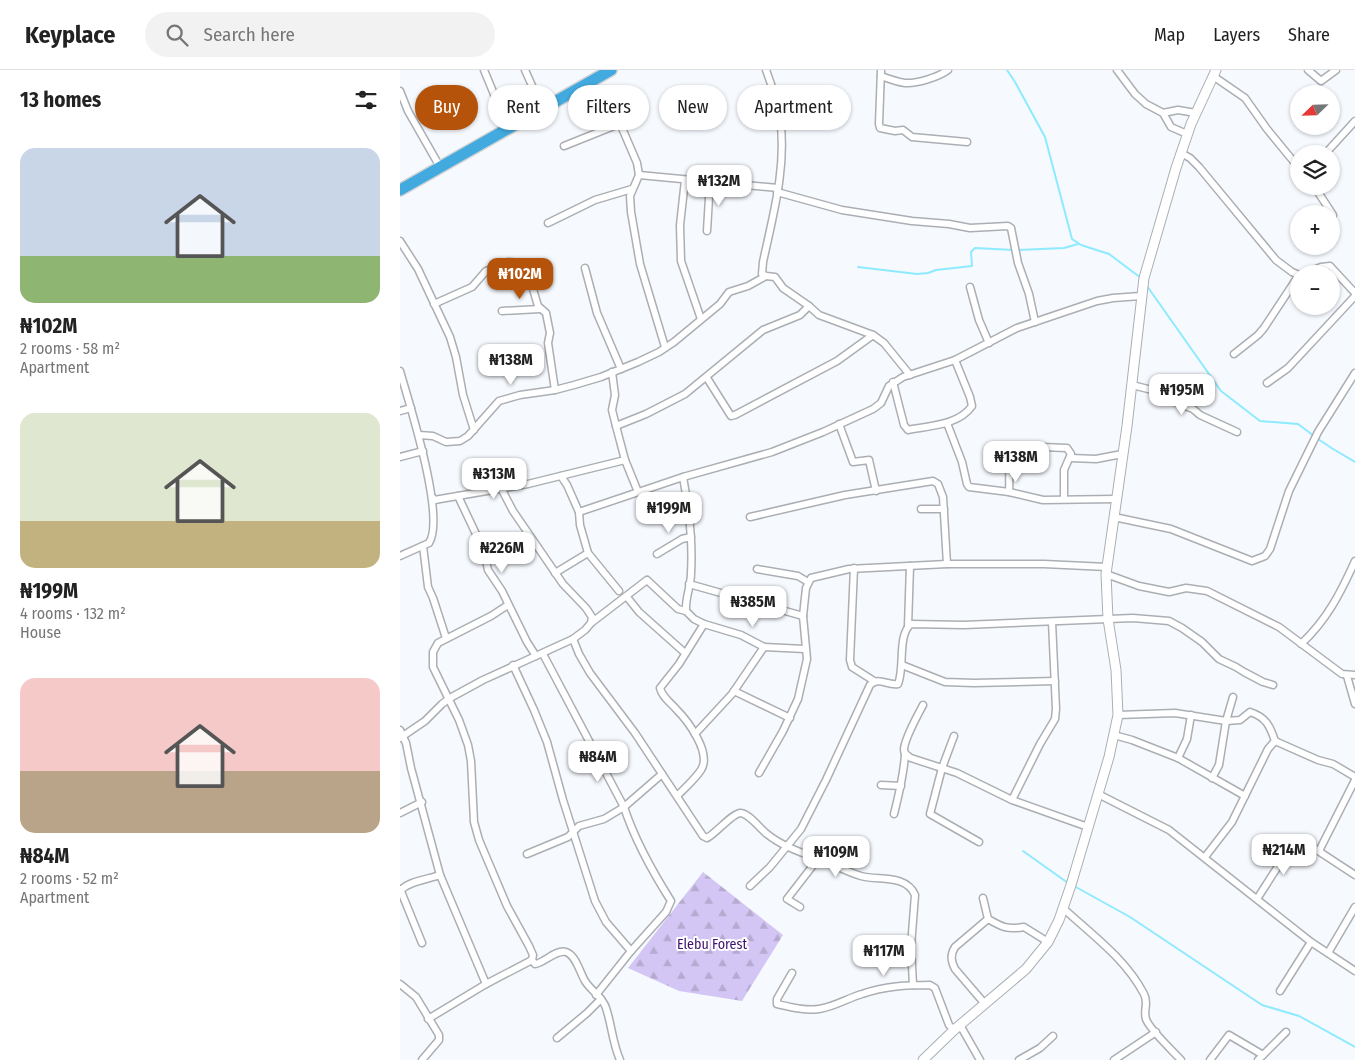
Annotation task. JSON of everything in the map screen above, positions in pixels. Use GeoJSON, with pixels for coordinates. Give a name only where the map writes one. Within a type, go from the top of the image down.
{"type":"FeatureCollection","features":[{"type":"Feature","properties":{"kind":"highway"},"geometry":{"type":"LineString","coordinates":[[558,99],[587,84],[598,73],[611,70]]}},
{"type":"Feature","properties":{"kind":"highway"},"geometry":{"type":"LineString","coordinates":[[400,190],[505,130]]}},
{"type":"Feature","properties":{"kind":"main road"},"geometry":{"type":"LineString","coordinates":[[923,1060],[1026,969],[1048,942],[1063,908],[1098,794],[1118,715],[1116,670],[1108,618],[1107,571],[1132,385],[1141,296],[1144,278],[1187,134],[1215,73]]}},
{"type":"Feature","properties":{"kind":"street"},"geometry":{"type":"LineString","coordinates":[[484,70],[490,85]]}},
{"type":"Feature","properties":{"kind":"street"},"geometry":{"type":"LineString","coordinates":[[525,70],[532,85]]}},
{"type":"Feature","properties":{"kind":"street"},"geometry":{"type":"LineString","coordinates":[[766,70],[775,95],[780,120],[782,154],[778,190],[763,262],[762,274],[766,276]]}},
{"type":"Feature","properties":{"kind":"street"},"geometry":{"type":"LineString","coordinates":[[948,70],[938,76],[910,83],[896,81],[881,73],[880,128],[895,131],[903,130],[912,137],[967,142]]}},
{"type":"Feature","properties":{"kind":"street"},"geometry":{"type":"LineString","coordinates":[[1117,70],[1135,94],[1146,104],[1163,113],[1171,127],[1187,134]]}},
{"type":"Feature","properties":{"kind":"street"},"geometry":{"type":"LineString","coordinates":[[1308,70],[1321,81],[1336,70]]}},
{"type":"Feature","properties":{"kind":"street"},"geometry":{"type":"LineString","coordinates":[[1215,73],[1245,98],[1290,157]]}},
{"type":"Feature","properties":{"kind":"street"},"geometry":{"type":"LineString","coordinates":[[400,91],[408,111],[440,167]]}},
{"type":"Feature","properties":{"kind":"street"},"geometry":{"type":"LineString","coordinates":[[1163,113],[1178,110],[1196,113]]}},
{"type":"Feature","properties":{"kind":"street"},"geometry":{"type":"LineString","coordinates":[[1333,145],[1355,121]]}},
{"type":"Feature","properties":{"kind":"street"},"geometry":{"type":"LineString","coordinates":[[564,146],[604,130]]}},
{"type":"Feature","properties":{"kind":"street"},"geometry":{"type":"LineString","coordinates":[[622,130],[637,162],[638,175],[630,196],[640,264],[666,347]]}},
{"type":"Feature","properties":{"kind":"street"},"geometry":{"type":"LineString","coordinates":[[1181,153],[1190,158],[1199,167],[1276,260],[1290,270]]}},
{"type":"Feature","properties":{"kind":"street"},"geometry":{"type":"LineString","coordinates":[[638,175],[778,190],[857,213],[912,221],[970,228],[1008,226],[1011,228],[1018,263],[1029,294],[1035,322]]}},
{"type":"Feature","properties":{"kind":"street"},"geometry":{"type":"LineString","coordinates":[[685,180],[680,225],[681,261],[700,319]]}},
{"type":"Feature","properties":{"kind":"street"},"geometry":{"type":"LineString","coordinates":[[707,231],[710,182]]}},
{"type":"Feature","properties":{"kind":"street"},"geometry":{"type":"LineString","coordinates":[[548,223],[595,200],[619,191],[632,189]]}},
{"type":"Feature","properties":{"kind":"street"},"geometry":{"type":"LineString","coordinates":[[400,241],[418,268],[450,337],[463,395],[474,430]]}},
{"type":"Feature","properties":{"kind":"street"},"geometry":{"type":"LineString","coordinates":[[434,304],[472,288],[486,271],[508,262],[523,263],[526,267],[535,301],[540,309],[546,313],[548,319],[550,333],[548,343],[555,390]]}},
{"type":"Feature","properties":{"kind":"street"},"geometry":{"type":"LineString","coordinates":[[586,268],[597,313],[621,368]]}},
{"type":"Feature","properties":{"kind":"street"},"geometry":{"type":"LineString","coordinates":[[419,435],[433,436],[452,442],[460,441],[474,430],[499,401],[520,395],[555,390],[612,372],[659,352],[720,304],[729,292],[748,286],[766,276],[775,277],[783,288],[810,306],[819,315],[873,335],[884,342],[910,375]]}},
{"type":"Feature","properties":{"kind":"street"},"geometry":{"type":"LineString","coordinates":[[1267,383],[1288,368],[1355,294],[1340,277]]}},
{"type":"Feature","properties":{"kind":"street"},"geometry":{"type":"LineString","coordinates":[[970,287],[979,320],[989,343]]}},
{"type":"Feature","properties":{"kind":"street"},"geometry":{"type":"LineString","coordinates":[[1234,354],[1264,328],[1290,289]]}},
{"type":"Feature","properties":{"kind":"street"},"geometry":{"type":"LineString","coordinates":[[579,512],[683,477],[772,452],[863,414],[881,403],[886,390],[893,382],[955,360],[1017,328],[1097,301],[1141,296]]}},
{"type":"Feature","properties":{"kind":"street"},"geometry":{"type":"LineString","coordinates":[[616,426],[685,394],[707,378],[763,330],[800,315],[810,306]]}},
{"type":"Feature","properties":{"kind":"street"},"geometry":{"type":"LineString","coordinates":[[502,310],[540,309]]}},
{"type":"Feature","properties":{"kind":"street"},"geometry":{"type":"LineString","coordinates":[[707,378],[731,416],[735,415],[837,361],[873,335]]}},
{"type":"Feature","properties":{"kind":"street"},"geometry":{"type":"LineString","coordinates":[[893,382],[906,429],[946,423],[965,414],[972,406],[955,360]]}},
{"type":"Feature","properties":{"kind":"street"},"geometry":{"type":"LineString","coordinates":[[400,371],[419,435],[432,497],[432,538],[429,543],[400,556]]}},
{"type":"Feature","properties":{"kind":"street"},"geometry":{"type":"LineString","coordinates":[[612,372],[615,395],[612,410],[625,460],[638,492]]}},
{"type":"Feature","properties":{"kind":"street"},"geometry":{"type":"LineString","coordinates":[[1114,517],[1171,529],[1252,561],[1260,559],[1270,549],[1289,491],[1318,432],[1355,373]]}},
{"type":"Feature","properties":{"kind":"street"},"geometry":{"type":"LineString","coordinates":[[1132,385],[1152,390],[1160,396],[1193,409],[1237,432]]}},
{"type":"Feature","properties":{"kind":"street"},"geometry":{"type":"LineString","coordinates":[[400,411],[411,408]]}},
{"type":"Feature","properties":{"kind":"street"},"geometry":{"type":"LineString","coordinates":[[946,423],[969,487],[1009,492],[1043,500],[1116,500]]}},
{"type":"Feature","properties":{"kind":"street"},"geometry":{"type":"LineString","coordinates":[[839,424],[853,462],[869,460],[876,491]]}},
{"type":"Feature","properties":{"kind":"street"},"geometry":{"type":"LineString","coordinates":[[1009,492],[1010,454],[1015,446],[1067,448],[1070,451],[1071,458],[1064,470],[1064,499]]}},
{"type":"Feature","properties":{"kind":"street"},"geometry":{"type":"LineString","coordinates":[[400,457],[423,451]]}},
{"type":"Feature","properties":{"kind":"street"},"geometry":{"type":"LineString","coordinates":[[1071,458],[1096,459],[1122,454]]}},
{"type":"Feature","properties":{"kind":"street"},"geometry":{"type":"LineString","coordinates":[[432,497],[435,500],[502,488],[625,460]]}},
{"type":"Feature","properties":{"kind":"street"},"geometry":{"type":"LineString","coordinates":[[561,476],[579,512],[580,526],[588,553],[619,591]]}},
{"type":"Feature","properties":{"kind":"street"},"geometry":{"type":"LineString","coordinates":[[683,477],[691,537],[691,575],[686,611]]}},
{"type":"Feature","properties":{"kind":"street"},"geometry":{"type":"LineString","coordinates":[[750,517],[845,496],[933,481],[942,490],[947,564]]}},
{"type":"Feature","properties":{"kind":"street"},"geometry":{"type":"LineString","coordinates":[[502,488],[512,511],[555,573],[586,608],[592,617],[591,623]]}},
{"type":"Feature","properties":{"kind":"street"},"geometry":{"type":"LineString","coordinates":[[458,496],[484,551],[488,570],[536,656]]}},
{"type":"Feature","properties":{"kind":"street"},"geometry":{"type":"LineString","coordinates":[[921,509],[944,509]]}},
{"type":"Feature","properties":{"kind":"street"},"geometry":{"type":"LineString","coordinates":[[657,554],[682,539],[691,537]]}},
{"type":"Feature","properties":{"kind":"street"},"geometry":{"type":"LineString","coordinates":[[423,546],[428,588],[446,638]]}},
{"type":"Feature","properties":{"kind":"street"},"geometry":{"type":"LineString","coordinates":[[555,573],[588,553]]}},
{"type":"Feature","properties":{"kind":"street"},"geometry":{"type":"LineString","coordinates":[[1301,644],[1328,613],[1339,595],[1355,560]]}},
{"type":"Feature","properties":{"kind":"street"},"geometry":{"type":"LineString","coordinates":[[759,773],[790,718],[798,699],[806,659],[803,616],[808,582],[811,578],[854,568],[947,564],[1044,564],[1107,571],[1139,586],[1169,592],[1186,588],[1207,590],[1279,627],[1342,674],[1347,676],[1355,675]]}},
{"type":"Feature","properties":{"kind":"street"},"geometry":{"type":"LineString","coordinates":[[854,568],[850,660],[852,667],[874,681],[878,680],[893,685],[898,684],[902,665],[902,644],[908,626],[910,566]]}},
{"type":"Feature","properties":{"kind":"street"},"geometry":{"type":"LineString","coordinates":[[757,569],[798,576],[808,582]]}},
{"type":"Feature","properties":{"kind":"street"},"geometry":{"type":"LineString","coordinates":[[486,984],[440,875],[406,743],[401,735],[426,721],[450,698],[513,665],[543,654],[573,639],[647,580],[678,609],[686,611],[694,619],[704,624],[741,635],[764,647],[805,649]]}},
{"type":"Feature","properties":{"kind":"street"},"geometry":{"type":"LineString","coordinates":[[690,584],[803,616]]}},
{"type":"Feature","properties":{"kind":"street"},"geometry":{"type":"LineString","coordinates":[[627,596],[639,612],[685,653]]}},
{"type":"Feature","properties":{"kind":"street"},"geometry":{"type":"LineString","coordinates":[[508,605],[438,643],[432,660],[433,668],[450,698],[459,720],[471,761],[474,822],[496,881],[533,955],[532,960],[534,964],[539,963],[561,952],[567,952],[576,963],[588,986],[606,1006],[614,1046],[620,1060]]}},
{"type":"Feature","properties":{"kind":"street"},"geometry":{"type":"LineString","coordinates":[[908,626],[917,623],[964,625],[1108,618],[1169,621],[1202,642],[1219,659],[1228,662],[1263,682],[1273,685]]}},
{"type":"Feature","properties":{"kind":"street"},"geometry":{"type":"LineString","coordinates":[[1012,800],[1040,744],[1055,719],[1052,622]]}},
{"type":"Feature","properties":{"kind":"street"},"geometry":{"type":"LineString","coordinates":[[677,796],[701,770],[704,760],[691,727],[664,697],[660,688],[679,664],[704,624]]}},
{"type":"Feature","properties":{"kind":"street"},"geometry":{"type":"LineString","coordinates":[[573,639],[590,673],[635,733],[703,836],[707,838],[713,835],[736,815],[742,813],[747,815],[769,836],[788,846],[859,876],[901,882],[908,884],[912,888],[915,895],[911,946],[913,985]]}},
{"type":"Feature","properties":{"kind":"street"},"geometry":{"type":"LineString","coordinates":[[695,734],[734,691],[764,647]]}},
{"type":"Feature","properties":{"kind":"street"},"geometry":{"type":"LineString","coordinates":[[543,654],[624,806],[631,829],[646,860],[671,901],[666,912],[631,951],[587,1013],[557,1038]]}},
{"type":"Feature","properties":{"kind":"street"},"geometry":{"type":"LineString","coordinates":[[513,665],[547,742],[595,900],[606,922],[631,951]]}},
{"type":"Feature","properties":{"kind":"street"},"geometry":{"type":"LineString","coordinates":[[902,665],[945,682],[1055,682]]}},
{"type":"Feature","properties":{"kind":"street"},"geometry":{"type":"LineString","coordinates":[[1347,676],[1355,704]]}},
{"type":"Feature","properties":{"kind":"street"},"geometry":{"type":"LineString","coordinates":[[750,886],[801,830],[870,685],[874,681]]}},
{"type":"Feature","properties":{"kind":"street"},"geometry":{"type":"LineString","coordinates":[[734,691],[790,718]]}},
{"type":"Feature","properties":{"kind":"street"},"geometry":{"type":"LineString","coordinates":[[1212,778],[1218,765],[1226,721],[1233,697]]}},
{"type":"Feature","properties":{"kind":"street"},"geometry":{"type":"LineString","coordinates":[[894,814],[901,786],[904,750],[923,705]]}},
{"type":"Feature","properties":{"kind":"street"},"geometry":{"type":"LineString","coordinates":[[1118,715],[1156,713],[1191,715],[1226,721],[1240,720],[1250,712],[1261,715],[1275,741],[1318,760],[1333,764],[1355,779],[1319,851]]}},
{"type":"Feature","properties":{"kind":"street"},"geometry":{"type":"LineString","coordinates":[[1178,758],[1187,739],[1191,715]]}},
{"type":"Feature","properties":{"kind":"street"},"geometry":{"type":"LineString","coordinates":[[1114,735],[1178,758],[1245,796]]}},
{"type":"Feature","properties":{"kind":"street"},"geometry":{"type":"LineString","coordinates":[[954,736],[942,768],[930,814],[979,842]]}},
{"type":"Feature","properties":{"kind":"street"},"geometry":{"type":"LineString","coordinates":[[1205,857],[1232,822],[1268,749],[1275,741]]}},
{"type":"Feature","properties":{"kind":"street"},"geometry":{"type":"LineString","coordinates":[[905,754],[911,758],[957,773],[1012,800],[1088,827]]}},
{"type":"Feature","properties":{"kind":"street"},"geometry":{"type":"LineString","coordinates":[[528,854],[568,836],[579,826],[604,819],[624,806],[662,774]]}},
{"type":"Feature","properties":{"kind":"street"},"geometry":{"type":"LineString","coordinates":[[881,785],[901,786]]}},
{"type":"Feature","properties":{"kind":"street"},"geometry":{"type":"LineString","coordinates":[[1098,794],[1169,830],[1311,942],[1355,971]]}},
{"type":"Feature","properties":{"kind":"street"},"geometry":{"type":"LineString","coordinates":[[400,813],[422,802]]}},
{"type":"Feature","properties":{"kind":"street"},"geometry":{"type":"LineString","coordinates":[[1257,899],[1295,841],[1300,839],[1355,875]]}},
{"type":"Feature","properties":{"kind":"street"},"geometry":{"type":"LineString","coordinates":[[800,907],[787,899],[818,859]]}},
{"type":"Feature","properties":{"kind":"street"},"geometry":{"type":"LineString","coordinates":[[422,943],[402,900],[400,890],[408,884],[440,875]]}},
{"type":"Feature","properties":{"kind":"street"},"geometry":{"type":"LineString","coordinates":[[400,881],[408,884]]}},
{"type":"Feature","properties":{"kind":"street"},"geometry":{"type":"LineString","coordinates":[[984,898],[988,919]]}},
{"type":"Feature","properties":{"kind":"street"},"geometry":{"type":"LineString","coordinates":[[1328,953],[1355,907]]}},
{"type":"Feature","properties":{"kind":"street"},"geometry":{"type":"LineString","coordinates":[[1063,908],[1104,943],[1124,964],[1147,1001],[1146,1017],[1148,1023],[1181,1060]]}},
{"type":"Feature","properties":{"kind":"street"},"geometry":{"type":"LineString","coordinates":[[988,919],[1010,929],[1024,926],[1048,942]]}},
{"type":"Feature","properties":{"kind":"street"},"geometry":{"type":"LineString","coordinates":[[985,1004],[955,969],[952,962],[952,952],[955,947],[988,919]]}},
{"type":"Feature","properties":{"kind":"street"},"geometry":{"type":"LineString","coordinates":[[1280,990],[1311,942]]}},
{"type":"Feature","properties":{"kind":"street"},"geometry":{"type":"LineString","coordinates":[[428,1019],[486,984],[532,960]]}},
{"type":"Feature","properties":{"kind":"street"},"geometry":{"type":"LineString","coordinates":[[792,973],[777,1000],[777,1004],[807,1009],[829,1007],[881,989],[897,986],[930,985],[935,988],[949,1025],[957,1028],[980,1060]]}},
{"type":"Feature","properties":{"kind":"street"},"geometry":{"type":"LineString","coordinates":[[400,984],[416,997],[438,1034],[439,1040],[422,1060]]}},
{"type":"Feature","properties":{"kind":"street"},"geometry":{"type":"LineString","coordinates":[[1114,1060],[1156,1032]]}},
{"type":"Feature","properties":{"kind":"street"},"geometry":{"type":"LineString","coordinates":[[1211,1060],[1229,1035],[1260,1057],[1286,1032]]}},
{"type":"Feature","properties":{"kind":"street"},"geometry":{"type":"LineString","coordinates":[[1020,1060],[1040,1048],[1053,1036]]}},
{"type":"Feature","properties":{"kind":"green space","name":"Elebu Forest"},"geometry":{"type":"Polygon","coordinates":[[[703,872],[783,935],[742,1001],[679,991],[628,968],[703,872]]]}},
{"type":"Feature","properties":{"kind":"waterway"},"geometry":{"type":"LineString","coordinates":[[1007,70],[1045,137],[1072,239],[1081,245],[1109,254],[1141,278]]}},
{"type":"Feature","properties":{"kind":"waterway"},"geometry":{"type":"LineString","coordinates":[[1018,250],[1064,248],[1078,244]]}},
{"type":"Feature","properties":{"kind":"waterway"},"geometry":{"type":"LineString","coordinates":[[858,267],[917,274],[928,273],[936,270],[972,266],[971,252],[975,248],[1014,250]]}},
{"type":"Feature","properties":{"kind":"waterway"},"geometry":{"type":"LineString","coordinates":[[1147,286],[1221,391],[1260,421],[1298,424],[1314,436]]}},
{"type":"Feature","properties":{"kind":"waterway"},"geometry":{"type":"LineString","coordinates":[[1318,439],[1355,462]]}},
{"type":"Feature","properties":{"kind":"waterway"},"geometry":{"type":"LineString","coordinates":[[1023,851],[1068,883]]}},
{"type":"Feature","properties":{"kind":"waterway"},"geometry":{"type":"LineString","coordinates":[[1074,886],[1130,917],[1262,1005],[1299,1016],[1355,1047]]}}]}
